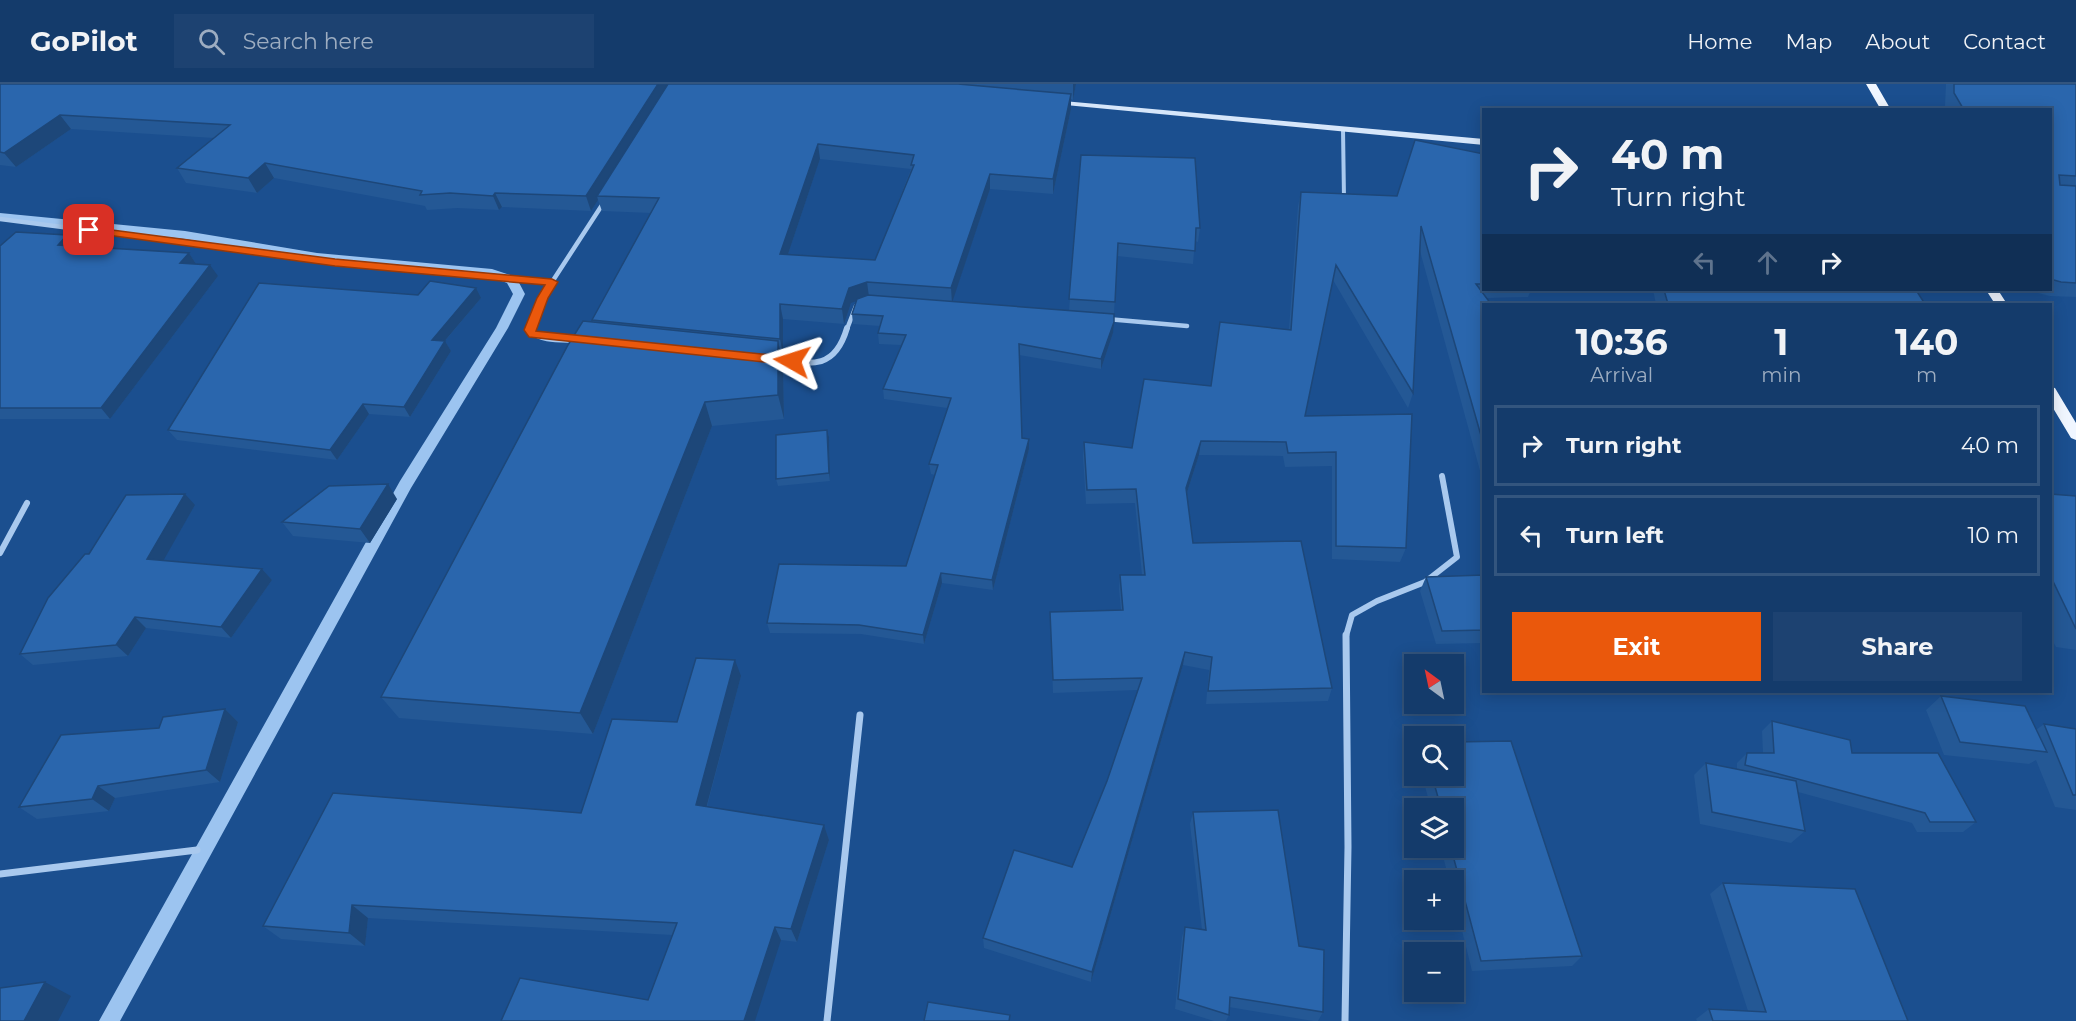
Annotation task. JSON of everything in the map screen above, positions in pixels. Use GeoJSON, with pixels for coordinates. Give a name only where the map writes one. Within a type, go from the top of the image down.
{"type":"FeatureCollection","features":[{"type":"Feature","properties":{"kind":"main road"},"geometry":{"type":"LineString","coordinates":[[1870,84],[1885,108]]}},
{"type":"Feature","properties":{"kind":"main road"},"geometry":{"type":"LineString","coordinates":[[2052,394],[2076,435]]}},
{"type":"Feature","properties":{"kind":"street"},"geometry":{"type":"LineString","coordinates":[[1042,101],[1482,142]]}},
{"type":"Feature","properties":{"kind":"street"},"geometry":{"type":"LineString","coordinates":[[590,341],[543,336],[533,334],[530,330],[542,298],[606,199]]}},
{"type":"Feature","properties":{"kind":"street"},"geometry":{"type":"LineString","coordinates":[[0,219],[335,262],[552,282]]}},
{"type":"Feature","properties":{"kind":"street"},"geometry":{"type":"LineString","coordinates":[[768,359],[815,363],[835,356],[841,346],[855,306],[862,303]]}},
{"type":"Feature","properties":{"kind":"street"},"geometry":{"type":"LineString","coordinates":[[1094,318],[1186,326]]}},
{"type":"Feature","properties":{"kind":"street"},"geometry":{"type":"LineString","coordinates":[[1345,1021],[1348,847],[1346,635],[1352,615],[1377,601],[1425,582],[1457,557],[1442,476]]}},
{"type":"Feature","properties":{"kind":"street"},"geometry":{"type":"LineString","coordinates":[[0,553],[27,503]]}},
{"type":"Feature","properties":{"kind":"street"},"geometry":{"type":"LineString","coordinates":[[827,1021],[860,715]]}},
{"type":"Feature","properties":{"kind":"street"},"geometry":{"type":"LineString","coordinates":[[0,874],[197,850]]}},
{"type":"Feature","properties":{"kind":"lane"},"geometry":{"type":"LineString","coordinates":[[1343,129],[1344,199]]}},
{"type":"Feature","properties":{"kind":"building"},"geometry":{"type":"Polygon","coordinates":[[[0,84],[658,84],[586,196],[495,193],[493,196],[450,193],[420,195],[422,191],[265,163],[248,178],[177,168],[230,125],[60,115],[4,153],[0,152],[0,84]]]}},
{"type":"Feature","properties":{"kind":"building"},"geometry":{"type":"Polygon","coordinates":[[[668,84],[958,84],[1071,94],[1053,179],[990,174],[951,288],[867,282],[849,288],[842,309],[780,304],[780,339],[592,320],[659,198],[597,196],[668,84]],[[818,144],[780,254],[875,260],[914,165],[911,165],[914,155],[818,144]]]}},
{"type":"Feature","properties":{"kind":"building"},"geometry":{"type":"Polygon","coordinates":[[[1954,84],[2076,84],[2076,176],[2059,175],[2060,185],[2076,186],[2076,283],[2052,280],[2052,108],[1963,108],[1954,93],[1954,84]]]}},
{"type":"Feature","properties":{"kind":"building"},"geometry":{"type":"Polygon","coordinates":[[[1415,140],[1482,154],[1482,284],[1476,284],[1490,303],[1482,303],[1482,439],[1421,226],[1413,393],[1336,265],[1305,416],[1412,414],[1406,548],[1336,546],[1336,452],[1288,453],[1286,442],[1201,441],[1186,488],[1193,543],[1301,541],[1332,688],[1208,691],[1212,657],[1185,652],[1092,972],[983,938],[1014,850],[1072,867],[1107,781],[1142,678],[1053,680],[1050,612],[1123,610],[1120,575],[1145,575],[1136,489],[1087,490],[1084,442],[1132,448],[1144,379],[1211,386],[1220,322],[1291,330],[1301,192],[1397,196],[1415,140]]]}},
{"type":"Feature","properties":{"kind":"building"},"geometry":{"type":"Polygon","coordinates":[[[1081,155],[1195,158],[1200,228],[1196,228],[1195,251],[1118,243],[1115,302],[1069,299],[1081,155]]]}},
{"type":"Feature","properties":{"kind":"building"},"geometry":{"type":"Polygon","coordinates":[[[16,232],[67,235],[58,245],[189,253],[180,263],[210,265],[101,408],[0,408],[0,246],[16,232]]]}},
{"type":"Feature","properties":{"kind":"building"},"geometry":{"type":"Polygon","coordinates":[[[430,281],[476,288],[432,340],[445,341],[404,407],[363,404],[330,450],[168,430],[259,283],[418,295],[430,281]]]}},
{"type":"Feature","properties":{"kind":"building"},"geometry":{"type":"Polygon","coordinates":[[[1664,291],[1917,291],[1924,303],[1668,303],[1664,291]]]}},
{"type":"Feature","properties":{"kind":"building"},"geometry":{"type":"Polygon","coordinates":[[[868,295],[1114,314],[1114,322],[1101,359],[1019,344],[1022,438],[1029,439],[992,580],[941,573],[923,635],[859,625],[767,623],[779,564],[906,566],[938,465],[929,464],[951,398],[883,389],[906,335],[878,333],[883,316],[852,314],[857,299],[868,295]]]}},
{"type":"Feature","properties":{"kind":"building"},"geometry":{"type":"Polygon","coordinates":[[[583,321],[778,341],[778,395],[705,402],[580,713],[381,697],[568,345],[583,321]]]}},
{"type":"Feature","properties":{"kind":"building"},"geometry":{"type":"Polygon","coordinates":[[[827,430],[829,473],[776,479],[776,435],[827,430]]]}},
{"type":"Feature","properties":{"kind":"building"},"geometry":{"type":"Polygon","coordinates":[[[388,484],[360,529],[282,522],[329,486],[388,484]]]}},
{"type":"Feature","properties":{"kind":"building"},"geometry":{"type":"Polygon","coordinates":[[[185,494],[147,559],[262,569],[221,627],[135,617],[116,645],[20,654],[48,598],[85,554],[89,554],[126,495],[185,494]]]}},
{"type":"Feature","properties":{"kind":"building"},"geometry":{"type":"Polygon","coordinates":[[[2052,494],[2076,496],[2076,629],[2052,579],[2052,494]]]}},
{"type":"Feature","properties":{"kind":"building"},"geometry":{"type":"Polygon","coordinates":[[[1482,575],[1482,630],[1442,631],[1426,577],[1482,575]]]}},
{"type":"Feature","properties":{"kind":"building"},"geometry":{"type":"Polygon","coordinates":[[[696,658],[735,660],[696,805],[824,825],[791,929],[775,927],[744,1021],[501,1021],[520,978],[648,1000],[677,923],[352,905],[349,933],[263,926],[333,793],[581,813],[612,719],[677,722],[696,658]]]}},
{"type":"Feature","properties":{"kind":"building"},"geometry":{"type":"Polygon","coordinates":[[[1941,696],[2025,706],[2047,752],[1960,742],[1941,696]]]}},
{"type":"Feature","properties":{"kind":"building"},"geometry":{"type":"Polygon","coordinates":[[[225,709],[206,770],[98,786],[92,799],[19,807],[61,735],[159,728],[163,717],[225,709]]]}},
{"type":"Feature","properties":{"kind":"building"},"geometry":{"type":"Polygon","coordinates":[[[1772,721],[1850,740],[1852,753],[1938,753],[1976,822],[1930,822],[1925,813],[1745,765],[1747,753],[1774,753],[1772,721]]]}},
{"type":"Feature","properties":{"kind":"building"},"geometry":{"type":"Polygon","coordinates":[[[2044,724],[2076,729],[2076,795],[2073,795],[2044,724]]]}},
{"type":"Feature","properties":{"kind":"building"},"geometry":{"type":"Polygon","coordinates":[[[1511,741],[1582,956],[1481,961],[1464,897],[1464,870],[1457,870],[1454,858],[1464,858],[1464,798],[1438,798],[1435,786],[1464,786],[1464,742],[1511,741]]]}},
{"type":"Feature","properties":{"kind":"building"},"geometry":{"type":"Polygon","coordinates":[[[1706,763],[1796,781],[1805,831],[1712,812],[1706,763]]]}},
{"type":"Feature","properties":{"kind":"building"},"geometry":{"type":"Polygon","coordinates":[[[1278,810],[1299,946],[1324,950],[1323,1012],[1230,997],[1229,1015],[1178,999],[1185,927],[1206,930],[1193,812],[1278,810]]]}},
{"type":"Feature","properties":{"kind":"building"},"geometry":{"type":"Polygon","coordinates":[[[1723,883],[1855,889],[1908,1021],[1713,1021],[1709,1009],[1766,1012],[1723,883]]]}},
{"type":"Feature","properties":{"kind":"building"},"geometry":{"type":"Polygon","coordinates":[[[45,982],[24,1021],[0,1021],[0,988],[45,982]]]}},
{"type":"Feature","properties":{"kind":"building"},"geometry":{"type":"Polygon","coordinates":[[[928,1002],[1010,1015],[1009,1021],[924,1021],[928,1002]]]}},
{"type":"Feature","properties":{"kind":"waterway"},"geometry":{"type":"LineString","coordinates":[[0,216],[185,235],[317,257],[492,273],[512,280],[519,294],[502,328],[405,485],[109,1021]]}},
{"type":"Feature","properties":{"kind":"route"},"geometry":{"type":"LineString","coordinates":[[89,230],[335,262],[552,282],[542,298],[530,330],[533,334],[792,361]]}}]}
